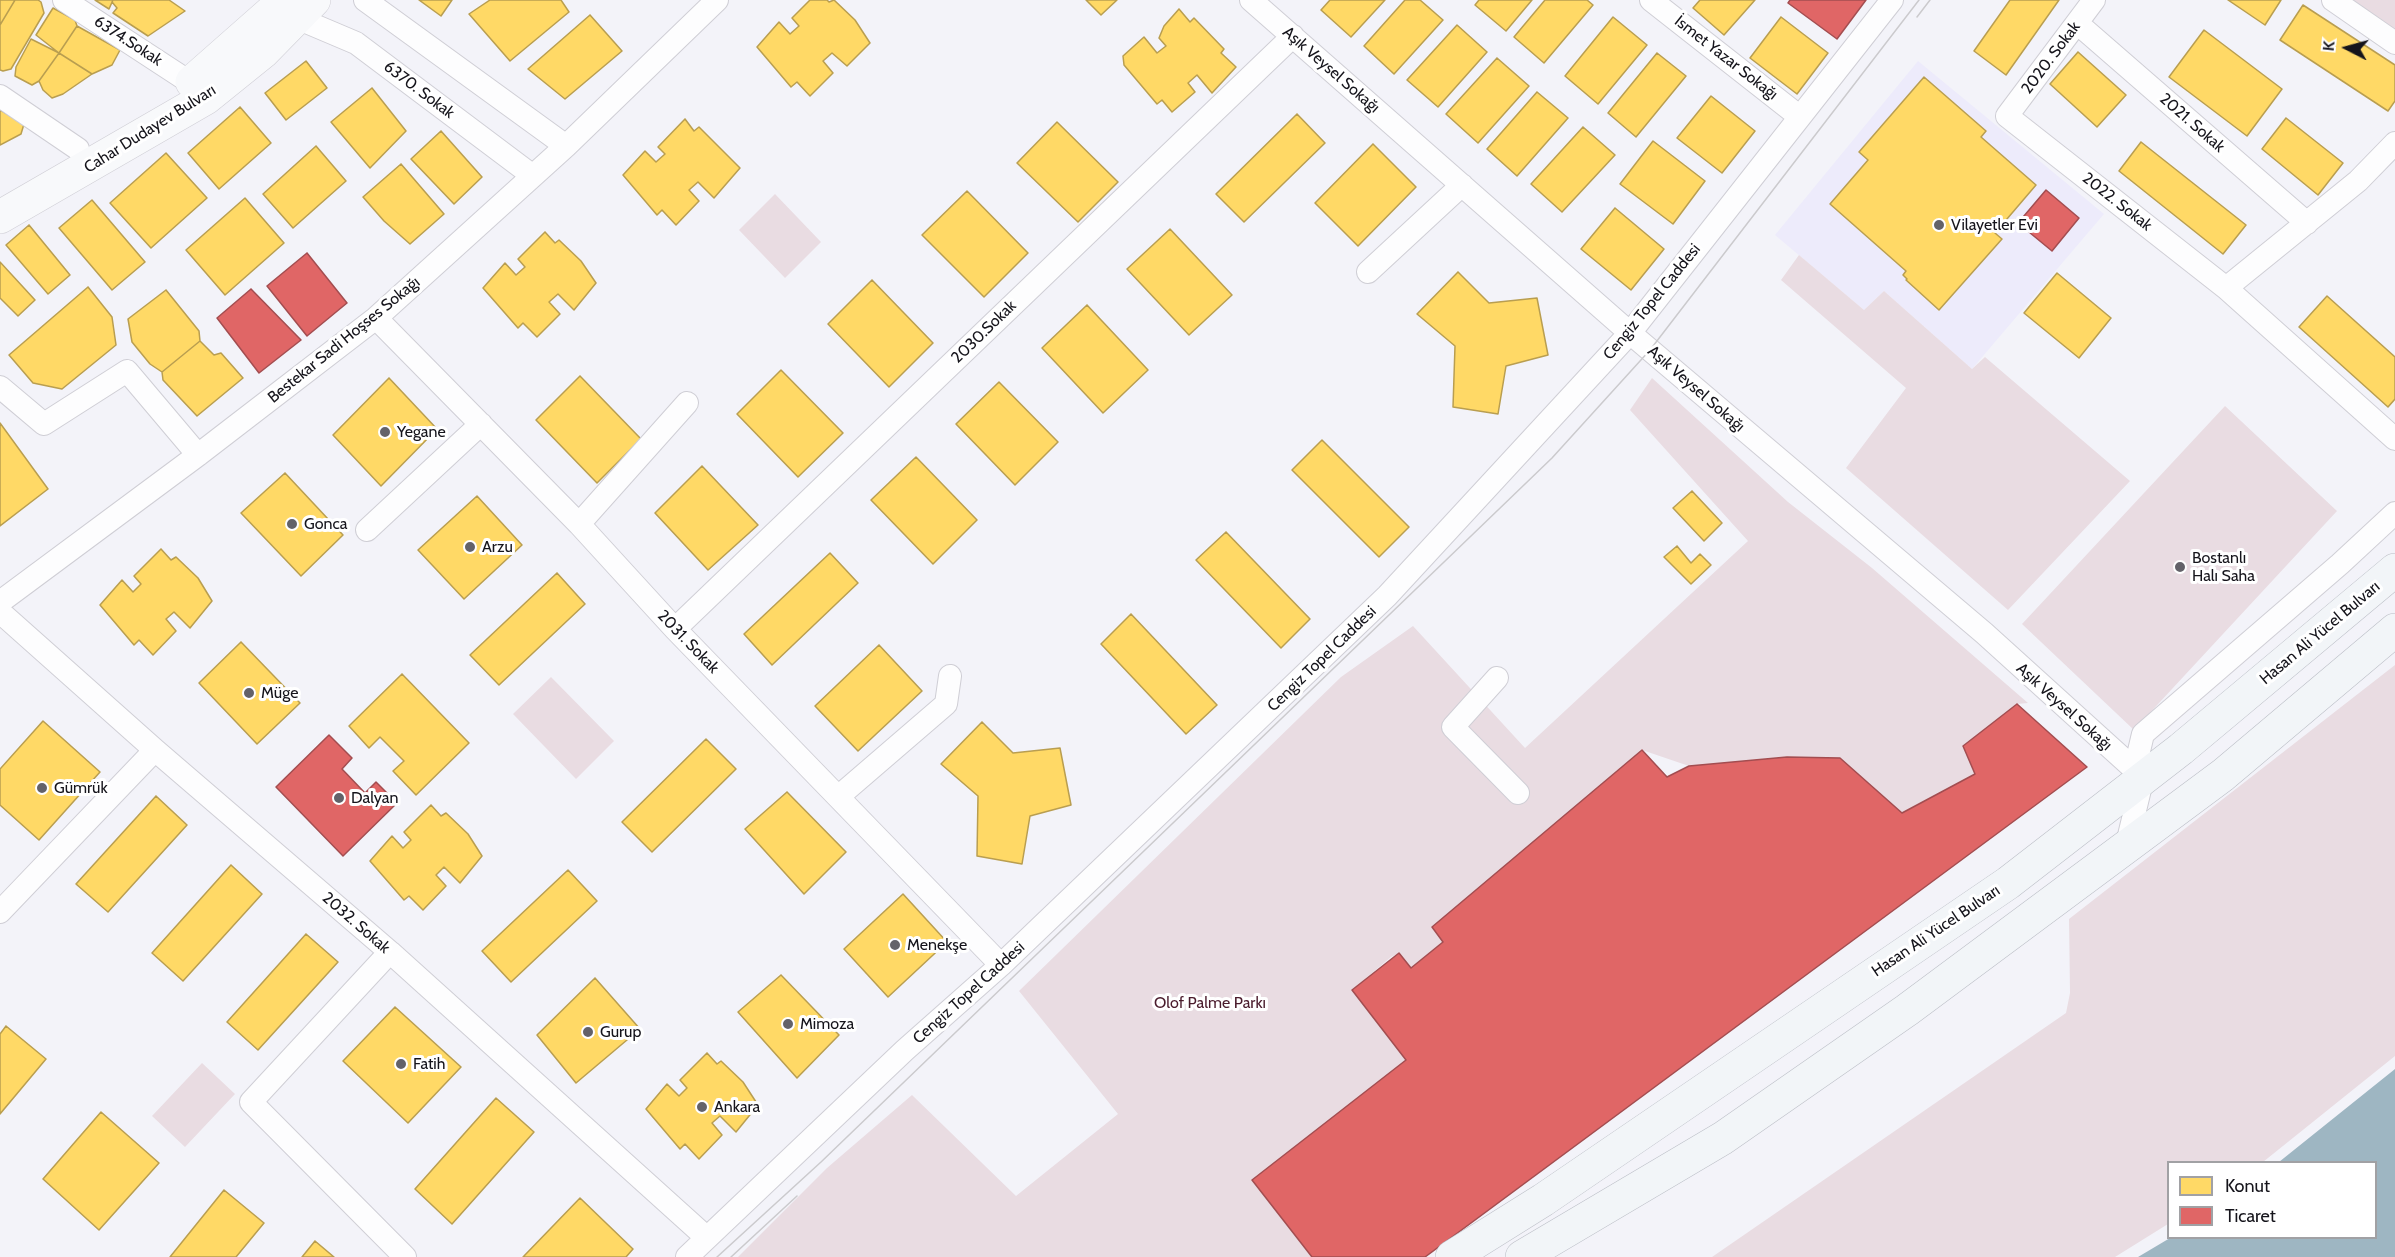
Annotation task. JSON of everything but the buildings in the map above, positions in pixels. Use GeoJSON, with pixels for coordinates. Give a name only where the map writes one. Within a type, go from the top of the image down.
{"type":"FeatureCollection","features":[{"type":"Feature","properties":{"kind":"main road","name":"Cahar Dudayev Bulvarı"},"geometry":{"type":"LineString","coordinates":[[0,192],[191,82],[299,6]]}},
{"type":"Feature","properties":{"kind":"main road","name":"Cahar Dudayev Bulvarı"},"geometry":{"type":"LineString","coordinates":[[0,218],[206,98],[263,52],[299,6]]}},
{"type":"Feature","properties":{"kind":"main road","name":"Hasan Ali Yücel Bulvarı"},"geometry":{"type":"LineString","coordinates":[[1452,1257],[1544,1200],[2008,883],[2190,742],[2395,570]]}},
{"type":"Feature","properties":{"kind":"main road"},"geometry":{"type":"LineString","coordinates":[[1522,1257],[1724,1137],[1907,1010],[2223,775],[2395,630]]}},
{"type":"Feature","properties":{"kind":"street","name":"6374.Sokak"},"geometry":{"type":"LineString","coordinates":[[64,0],[191,82]]}},
{"type":"Feature","properties":{"kind":"street"},"geometry":{"type":"LineString","coordinates":[[365,0],[566,146]]}},
{"type":"Feature","properties":{"kind":"street","name":"Bestekar Sadi Hoşses Sokağı"},"geometry":{"type":"LineString","coordinates":[[0,603],[376,318],[566,146],[717,0]]}},
{"type":"Feature","properties":{"kind":"street","name":"Aşık Veysel Sokağı"},"geometry":{"type":"LineString","coordinates":[[1251,0],[1630,333],[1984,633],[2143,777]]}},
{"type":"Feature","properties":{"kind":"street","name":"İsmet Yazar Sokağı"},"geometry":{"type":"LineString","coordinates":[[1651,0],[1800,117]]}},
{"type":"Feature","properties":{"kind":"street","name":"Cengiz Topel Caddesi"},"geometry":{"type":"LineString","coordinates":[[687,1257],[897,1058],[1001,965],[1387,596],[1630,333],[1892,0]]}},
{"type":"Feature","properties":{"kind":"street","name":"2020. Sokak"},"geometry":{"type":"LineString","coordinates":[[2007,116],[2094,0]]}},
{"type":"Feature","properties":{"kind":"street"},"geometry":{"type":"LineString","coordinates":[[2333,0],[2395,43]]}},
{"type":"Feature","properties":{"kind":"street","name":"6370. Sokak"},"geometry":{"type":"LineString","coordinates":[[299,6],[356,43],[533,176]]}},
{"type":"Feature","properties":{"kind":"street","name":"2021. Sokak"},"geometry":{"type":"LineString","coordinates":[[2077,23],[2307,223]]}},
{"type":"Feature","properties":{"kind":"street","name":"2030.Sokak"},"geometry":{"type":"LineString","coordinates":[[675,629],[1293,36]]}},
{"type":"Feature","properties":{"kind":"street"},"geometry":{"type":"LineString","coordinates":[[0,96],[78,149]]}},
{"type":"Feature","properties":{"kind":"street","name":"2022. Sokak"},"geometry":{"type":"LineString","coordinates":[[2007,116],[2226,288],[2395,439]]}},
{"type":"Feature","properties":{"kind":"street"},"geometry":{"type":"LineString","coordinates":[[2226,288],[2358,181],[2395,143]]}},
{"type":"Feature","properties":{"kind":"street"},"geometry":{"type":"LineString","coordinates":[[1368,272],[1462,185]]}},
{"type":"Feature","properties":{"kind":"street","name":"2031. Sokak"},"geometry":{"type":"LineString","coordinates":[[376,318],[579,524],[675,629],[1001,965]]}},
{"type":"Feature","properties":{"kind":"street"},"geometry":{"type":"LineString","coordinates":[[0,387],[44,424],[127,371],[198,455]]}},
{"type":"Feature","properties":{"kind":"street"},"geometry":{"type":"LineString","coordinates":[[579,524],[687,403]]}},
{"type":"Feature","properties":{"kind":"street"},"geometry":{"type":"LineString","coordinates":[[367,530],[481,424]]}},
{"type":"Feature","properties":{"kind":"street"},"geometry":{"type":"LineString","coordinates":[[2126,848],[2143,777],[2139,751],[2143,734],[2331,572],[2395,513]]}},
{"type":"Feature","properties":{"kind":"street","name":"2032. Sokak"},"geometry":{"type":"LineString","coordinates":[[0,612],[155,750],[390,952],[707,1238]]}},
{"type":"Feature","properties":{"kind":"street"},"geometry":{"type":"LineString","coordinates":[[838,797],[946,704],[950,676]]}},
{"type":"Feature","properties":{"kind":"street"},"geometry":{"type":"LineString","coordinates":[[1497,678],[1453,727],[1518,793]]}},
{"type":"Feature","properties":{"kind":"street"},"geometry":{"type":"LineString","coordinates":[[0,912],[155,750]]}},
{"type":"Feature","properties":{"kind":"street"},"geometry":{"type":"LineString","coordinates":[[390,952],[251,1102],[405,1257]]}},
{"type":"Feature","properties":{"kind":"shaded area","name":"Vilayetler Evi"},"geometry":{"type":"Polygon","coordinates":[[[1918,61],[2104,214],[1972,369],[1884,291],[1864,310],[1775,235],[1918,61]]]}},
{"type":"Feature","properties":{"kind":"green space"},"geometry":{"type":"Polygon","coordinates":[[[2333,0],[2395,0],[2395,42],[2333,0]]]}},
{"type":"Feature","properties":{"kind":"green space"},"geometry":{"type":"Polygon","coordinates":[[[775,194],[821,242],[785,278],[739,230],[775,194]]]}},
{"type":"Feature","properties":{"kind":"green space"},"geometry":{"type":"Polygon","coordinates":[[[1799,255],[1864,310],[1884,291],[1972,369],[1985,357],[2130,481],[2008,610],[1846,468],[1906,388],[1781,280],[1799,255]]]}},
{"type":"Feature","properties":{"kind":"green space","name":"Olof Palme Parkı"},"geometry":{"type":"Polygon","coordinates":[[[1652,378],[1788,502],[1872,568],[2028,703],[2017,704],[1963,746],[1975,774],[1902,813],[1840,758],[1787,757],[1689,766],[1642,750],[1432,927],[1443,942],[1411,968],[1399,953],[1391,957],[1352,990],[1406,1060],[1252,1180],[1312,1257],[738,1257],[827,1168],[912,1095],[1016,1196],[1118,1114],[1019,991],[1341,677],[1413,626],[1525,748],[1748,541],[1630,410],[1652,378]]]}},
{"type":"Feature","properties":{"kind":"green space","name":"Bostanlı Halı Saha"},"geometry":{"type":"Polygon","coordinates":[[[2225,406],[2337,511],[2134,730],[2022,624],[2225,406]]]}},
{"type":"Feature","properties":{"kind":"green space"},"geometry":{"type":"Polygon","coordinates":[[[2395,665],[2395,1056],[2264,1161],[2167,1161],[2167,1225],[2115,1257],[1712,1257],[2066,1013],[2070,993],[2069,919],[2395,665]]]}},
{"type":"Feature","properties":{"kind":"green space"},"geometry":{"type":"Polygon","coordinates":[[[551,677],[614,741],[576,779],[513,714],[551,677]]]}},
{"type":"Feature","properties":{"kind":"green space"},"geometry":{"type":"Polygon","coordinates":[[[202,1063],[235,1094],[185,1147],[152,1116],[202,1063]]]}},
{"type":"Feature","properties":{"kind":"water"},"geometry":{"type":"Polygon","coordinates":[[[2395,1069],[2395,1257],[2138,1257],[2168,1239],[2377,1239],[2377,1161],[2280,1161],[2395,1069]]]}},
{"type":"Feature","properties":{"kind":"tram line"},"geometry":{"type":"LineString","coordinates":[[717,1257],[821,1162],[1552,458],[1650,350],[1919,0]]}},
{"type":"Feature","properties":{"kind":"tram line"},"geometry":{"type":"LineString","coordinates":[[1917,17],[1930,0]]}},
{"type":"Feature","properties":{"kind":"tram line"},"geometry":{"type":"LineString","coordinates":[[731,1257],[797,1196]]}},
{"type":"Feature","properties":{"kind":"place","name":"Vilayetler Evi"},"geometry":{"type":"Point","coordinates":[1939,225]}},
{"type":"Feature","properties":{"kind":"place","name":"Yegane"},"geometry":{"type":"Point","coordinates":[385,432]}},
{"type":"Feature","properties":{"kind":"place","name":"Gonca"},"geometry":{"type":"Point","coordinates":[292,524]}},
{"type":"Feature","properties":{"kind":"place","name":"Arzu"},"geometry":{"type":"Point","coordinates":[470,547]}},
{"type":"Feature","properties":{"kind":"place","name":"Bostanlı Halı Saha"},"geometry":{"type":"Point","coordinates":[2180,567]}},
{"type":"Feature","properties":{"kind":"place","name":"Müge"},"geometry":{"type":"Point","coordinates":[249,693]}},
{"type":"Feature","properties":{"kind":"place","name":"Gümrük"},"geometry":{"type":"Point","coordinates":[42,788]}},
{"type":"Feature","properties":{"kind":"place","name":"Dalyan"},"geometry":{"type":"Point","coordinates":[339,798]}},
{"type":"Feature","properties":{"kind":"place","name":"Menekşe"},"geometry":{"type":"Point","coordinates":[895,945]}},
{"type":"Feature","properties":{"kind":"place","name":"Mimoza"},"geometry":{"type":"Point","coordinates":[788,1024]}},
{"type":"Feature","properties":{"kind":"place","name":"Gurup"},"geometry":{"type":"Point","coordinates":[588,1032]}},
{"type":"Feature","properties":{"kind":"place","name":"Fatih"},"geometry":{"type":"Point","coordinates":[401,1064]}},
{"type":"Feature","properties":{"kind":"place","name":"Ankara"},"geometry":{"type":"Point","coordinates":[702,1107]}}]}
